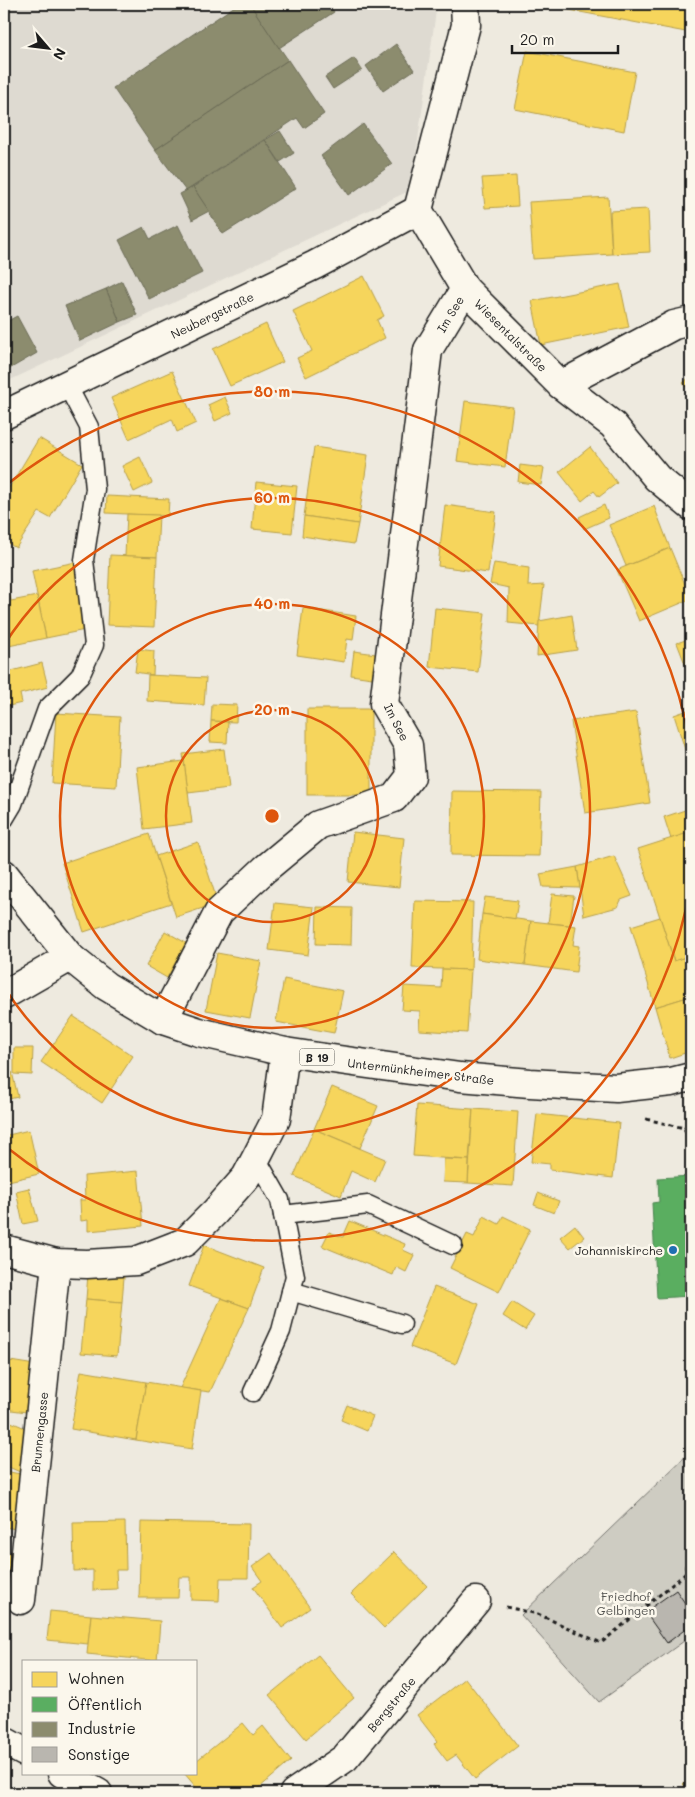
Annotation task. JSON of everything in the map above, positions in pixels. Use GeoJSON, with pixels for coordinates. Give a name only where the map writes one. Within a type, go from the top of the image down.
{"type":"FeatureCollection","features":[{"type":"Feature","properties":{"kind":"street"},"geometry":{"type":"LineString","coordinates":[[418,210],[466,25],[465,4]]}},
{"type":"Feature","properties":{"kind":"street","name":"Wiesentalstraße"},"geometry":{"type":"LineString","coordinates":[[418,210],[465,289],[561,385],[614,425],[657,478],[691,506]]}},
{"type":"Feature","properties":{"kind":"street","name":"Neubergstraße"},"geometry":{"type":"LineString","coordinates":[[4,415],[315,265],[418,210]]}},
{"type":"Feature","properties":{"kind":"street","name":"Im See"},"geometry":{"type":"LineString","coordinates":[[163,1020],[219,912],[265,868],[318,825],[394,798],[411,776],[408,745],[384,704],[428,350],[465,289]]}},
{"type":"Feature","properties":{"kind":"street"},"geometry":{"type":"LineString","coordinates":[[561,385],[674,325],[691,321]]}},
{"type":"Feature","properties":{"kind":"street","name":"Untermünkheimer Straße"},"geometry":{"type":"LineString","coordinates":[[4,874],[70,957],[106,986],[163,1020],[199,1032],[285,1052],[460,1077],[530,1084],[616,1088],[671,1082],[691,1077]]}},
{"type":"Feature","properties":{"kind":"street"},"geometry":{"type":"LineString","coordinates":[[4,995],[70,957]]}},
{"type":"Feature","properties":{"kind":"street"},"geometry":{"type":"LineString","coordinates":[[4,1249],[56,1263],[87,1264],[136,1261],[185,1242],[216,1212],[246,1177],[256,1158],[276,1119],[285,1052]]}},
{"type":"Feature","properties":{"kind":"street","name":"Brunnengasse"},"geometry":{"type":"LineString","coordinates":[[21,1600],[56,1263]]}},
{"type":"Feature","properties":{"kind":"street","name":"Bergstraße"},"geometry":{"type":"LineString","coordinates":[[294,1793],[345,1758],[476,1601]]}},
{"type":"Feature","properties":{"kind":"street"},"geometry":{"type":"LineString","coordinates":[[4,1740],[22,1751]]}},
{"type":"Feature","properties":{"kind":"street"},"geometry":{"type":"LineString","coordinates":[[64,1774],[98,1793]]}},
{"type":"Feature","properties":{"kind":"lane"},"geometry":{"type":"LineString","coordinates":[[4,819],[13,804],[47,709],[80,676],[94,645],[84,560],[95,489],[89,427],[67,385]]}},
{"type":"Feature","properties":{"kind":"lane"},"geometry":{"type":"LineString","coordinates":[[253,1392],[280,1331],[295,1276],[280,1200],[256,1158]]}},
{"type":"Feature","properties":{"kind":"lane"},"geometry":{"type":"LineString","coordinates":[[283,1215],[368,1205],[453,1245]]}},
{"type":"Feature","properties":{"kind":"lane"},"geometry":{"type":"LineString","coordinates":[[291,1291],[402,1324]]}},
{"type":"Feature","properties":{"kind":"path"},"geometry":{"type":"LineString","coordinates":[[691,1122],[684,1128],[691,1142]]}},
{"type":"Feature","properties":{"kind":"path"},"geometry":{"type":"LineString","coordinates":[[476,1601],[538,1614],[601,1643],[685,1574],[691,1528]]}},
{"type":"Feature","properties":{"kind":"shaded area"},"geometry":{"type":"Polygon","coordinates":[[[4,4],[437,4],[411,190],[4,383],[4,4]]]}},
{"type":"Feature","properties":{"kind":"green space","name":"Friedhof Gelbingen"},"geometry":{"type":"Polygon","coordinates":[[[691,1451],[691,1636],[599,1702],[521,1615],[691,1451]]]}},
{"type":"Feature","properties":{"kind":"building: Wohnen"},"geometry":{"type":"Polygon","coordinates":[[[691,4],[691,33],[543,5],[691,4]]]}},
{"type":"Feature","properties":{"kind":"building: Wohnen"},"geometry":{"type":"Polygon","coordinates":[[[527,51],[635,72],[624,131],[515,109],[527,51]]]}},
{"type":"Feature","properties":{"kind":"building: Wohnen"},"geometry":{"type":"Polygon","coordinates":[[[516,176],[518,206],[485,208],[482,178],[516,176]]]}},
{"type":"Feature","properties":{"kind":"building: Wohnen"},"geometry":{"type":"Polygon","coordinates":[[[608,197],[612,254],[533,259],[529,202],[608,197]]]}},
{"type":"Feature","properties":{"kind":"building: Wohnen"},"geometry":{"type":"Polygon","coordinates":[[[648,209],[650,252],[612,254],[610,211],[648,209]]]}},
{"type":"Feature","properties":{"kind":"building: Wohnen"},"geometry":{"type":"Polygon","coordinates":[[[364,276],[384,316],[377,320],[385,338],[306,377],[297,358],[312,351],[293,311],[364,276]]]}},
{"type":"Feature","properties":{"kind":"building: Wohnen"},"geometry":{"type":"Polygon","coordinates":[[[620,284],[629,327],[541,345],[532,301],[620,284]]]}},
{"type":"Feature","properties":{"kind":"building: Wohnen"},"geometry":{"type":"Polygon","coordinates":[[[266,324],[283,362],[230,386],[213,349],[266,324]]]}},
{"type":"Feature","properties":{"kind":"building: Wohnen"},"geometry":{"type":"Polygon","coordinates":[[[172,371],[196,423],[177,432],[172,419],[129,439],[111,398],[172,371]]]}},
{"type":"Feature","properties":{"kind":"building: Wohnen"},"geometry":{"type":"Polygon","coordinates":[[[691,376],[691,393],[683,383],[691,376]]]}},
{"type":"Feature","properties":{"kind":"building: Wohnen"},"geometry":{"type":"Polygon","coordinates":[[[225,397],[232,413],[215,421],[208,405],[225,397]]]}},
{"type":"Feature","properties":{"kind":"building: Wohnen"},"geometry":{"type":"Polygon","coordinates":[[[465,401],[513,407],[505,467],[457,461],[465,401]]]}},
{"type":"Feature","properties":{"kind":"building: Wohnen"},"geometry":{"type":"Polygon","coordinates":[[[39,438],[82,464],[50,518],[39,512],[16,548],[6,542],[4,546],[4,496],[39,438]]]}},
{"type":"Feature","properties":{"kind":"building: Wohnen"},"geometry":{"type":"Polygon","coordinates":[[[314,447],[368,455],[358,524],[304,516],[314,447]]]}},
{"type":"Feature","properties":{"kind":"building: Wohnen"},"geometry":{"type":"Polygon","coordinates":[[[590,447],[617,483],[599,497],[594,491],[582,501],[559,472],[590,447]]]}},
{"type":"Feature","properties":{"kind":"building: Wohnen"},"geometry":{"type":"Polygon","coordinates":[[[140,457],[152,483],[134,492],[122,466],[140,457]]]}},
{"type":"Feature","properties":{"kind":"building: Wohnen"},"geometry":{"type":"Polygon","coordinates":[[[520,465],[544,468],[541,485],[518,482],[520,465]]]}},
{"type":"Feature","properties":{"kind":"building: Wohnen"},"geometry":{"type":"Polygon","coordinates":[[[256,482],[297,486],[292,533],[252,529],[256,482]]]}},
{"type":"Feature","properties":{"kind":"building: Wohnen"},"geometry":{"type":"Polygon","coordinates":[[[107,496],[169,499],[168,516],[106,513],[107,496]]]}},
{"type":"Feature","properties":{"kind":"building: Wohnen"},"geometry":{"type":"Polygon","coordinates":[[[445,505],[496,512],[488,573],[438,566],[445,505]]]}},
{"type":"Feature","properties":{"kind":"building: Wohnen"},"geometry":{"type":"Polygon","coordinates":[[[604,505],[609,518],[584,529],[579,517],[604,505]]]}},
{"type":"Feature","properties":{"kind":"building: Wohnen"},"geometry":{"type":"Polygon","coordinates":[[[654,506],[670,548],[626,566],[609,525],[654,506]]]}},
{"type":"Feature","properties":{"kind":"building: Wohnen"},"geometry":{"type":"Polygon","coordinates":[[[127,514],[159,515],[157,557],[125,556],[127,514]]]}},
{"type":"Feature","properties":{"kind":"building: Wohnen"},"geometry":{"type":"Polygon","coordinates":[[[304,516],[358,524],[354,544],[302,536],[304,516]]]}},
{"type":"Feature","properties":{"kind":"building: Wohnen"},"geometry":{"type":"Polygon","coordinates":[[[670,548],[691,599],[639,621],[617,570],[670,548]]]}},
{"type":"Feature","properties":{"kind":"building: Wohnen"},"geometry":{"type":"Polygon","coordinates":[[[110,555],[157,557],[154,627],[107,625],[110,555]]]}},
{"type":"Feature","properties":{"kind":"building: Wohnen"},"geometry":{"type":"Polygon","coordinates":[[[76,562],[90,629],[46,638],[32,571],[76,562]]]}},
{"type":"Feature","properties":{"kind":"building: Wohnen"},"geometry":{"type":"Polygon","coordinates":[[[494,563],[529,568],[528,586],[544,585],[539,626],[508,623],[509,588],[490,584],[494,563]]]}},
{"type":"Feature","properties":{"kind":"building: Wohnen"},"geometry":{"type":"Polygon","coordinates":[[[8,589],[11,601],[37,596],[46,638],[4,647],[4,590],[8,589]]]}},
{"type":"Feature","properties":{"kind":"building: Wohnen"},"geometry":{"type":"Polygon","coordinates":[[[303,608],[356,616],[353,640],[347,639],[344,662],[297,655],[303,608]]]}},
{"type":"Feature","properties":{"kind":"building: Wohnen"},"geometry":{"type":"Polygon","coordinates":[[[435,608],[485,613],[478,672],[429,667],[435,608]]]}},
{"type":"Feature","properties":{"kind":"building: Wohnen"},"geometry":{"type":"Polygon","coordinates":[[[572,615],[577,650],[537,656],[539,621],[572,615]]]}},
{"type":"Feature","properties":{"kind":"building: Wohnen"},"geometry":{"type":"Polygon","coordinates":[[[691,638],[691,679],[677,643],[691,638]]]}},
{"type":"Feature","properties":{"kind":"building: Wohnen"},"geometry":{"type":"Polygon","coordinates":[[[138,649],[154,651],[153,675],[135,672],[138,649]]]}},
{"type":"Feature","properties":{"kind":"building: Wohnen"},"geometry":{"type":"Polygon","coordinates":[[[354,651],[376,654],[372,678],[351,675],[354,651]]]}},
{"type":"Feature","properties":{"kind":"building: Wohnen"},"geometry":{"type":"Polygon","coordinates":[[[42,663],[48,687],[20,694],[22,703],[4,707],[4,673],[42,663]]]}},
{"type":"Feature","properties":{"kind":"building: Wohnen"},"geometry":{"type":"Polygon","coordinates":[[[148,675],[206,678],[204,705],[147,701],[148,675]]]}},
{"type":"Feature","properties":{"kind":"building: Wohnen"},"geometry":{"type":"Polygon","coordinates":[[[212,704],[237,705],[236,722],[211,721],[212,704]]]}},
{"type":"Feature","properties":{"kind":"building: Wohnen"},"geometry":{"type":"Polygon","coordinates":[[[307,709],[371,709],[371,795],[307,795],[307,709]]]}},
{"type":"Feature","properties":{"kind":"building: Wohnen"},"geometry":{"type":"Polygon","coordinates":[[[691,709],[691,768],[674,715],[691,709]]]}},
{"type":"Feature","properties":{"kind":"building: Wohnen"},"geometry":{"type":"Polygon","coordinates":[[[636,712],[650,803],[585,813],[571,721],[636,712]]]}},
{"type":"Feature","properties":{"kind":"building: Wohnen"},"geometry":{"type":"Polygon","coordinates":[[[56,713],[120,717],[116,787],[52,783],[56,713]]]}},
{"type":"Feature","properties":{"kind":"building: Wohnen"},"geometry":{"type":"Polygon","coordinates":[[[211,721],[228,722],[227,743],[210,742],[211,721]]]}},
{"type":"Feature","properties":{"kind":"building: Wohnen"},"geometry":{"type":"Polygon","coordinates":[[[224,749],[229,788],[188,793],[183,754],[224,749]]]}},
{"type":"Feature","properties":{"kind":"building: Wohnen"},"geometry":{"type":"Polygon","coordinates":[[[184,761],[192,823],[144,829],[137,767],[184,761]]]}},
{"type":"Feature","properties":{"kind":"building: Wohnen"},"geometry":{"type":"Polygon","coordinates":[[[452,791],[541,792],[539,856],[451,855],[452,791]]]}},
{"type":"Feature","properties":{"kind":"building: Wohnen"},"geometry":{"type":"Polygon","coordinates":[[[691,808],[691,832],[671,839],[664,817],[691,808]]]}},
{"type":"Feature","properties":{"kind":"building: Wohnen"},"geometry":{"type":"Polygon","coordinates":[[[353,832],[404,838],[399,887],[348,882],[353,832]]]}},
{"type":"Feature","properties":{"kind":"building: Wohnen"},"geometry":{"type":"Polygon","coordinates":[[[691,832],[691,955],[674,961],[638,849],[691,832]]]}},
{"type":"Feature","properties":{"kind":"building: Wohnen"},"geometry":{"type":"Polygon","coordinates":[[[149,834],[171,903],[84,932],[62,863],[149,834]]]}},
{"type":"Feature","properties":{"kind":"building: Wohnen"},"geometry":{"type":"Polygon","coordinates":[[[198,842],[218,903],[176,917],[156,856],[198,842]]]}},
{"type":"Feature","properties":{"kind":"building: Wohnen"},"geometry":{"type":"Polygon","coordinates":[[[614,856],[632,896],[621,900],[618,907],[584,916],[577,867],[614,856]]]}},
{"type":"Feature","properties":{"kind":"building: Wohnen"},"geometry":{"type":"Polygon","coordinates":[[[577,867],[580,888],[543,887],[540,874],[577,867]]]}},
{"type":"Feature","properties":{"kind":"building: Wohnen"},"geometry":{"type":"Polygon","coordinates":[[[552,894],[574,896],[570,925],[548,923],[552,894]]]}},
{"type":"Feature","properties":{"kind":"building: Wohnen"},"geometry":{"type":"Polygon","coordinates":[[[485,897],[518,901],[515,919],[482,914],[485,897]]]}},
{"type":"Feature","properties":{"kind":"building: Wohnen"},"geometry":{"type":"Polygon","coordinates":[[[415,901],[473,902],[471,970],[412,968],[415,901]]]}},
{"type":"Feature","properties":{"kind":"building: Wohnen"},"geometry":{"type":"Polygon","coordinates":[[[275,903],[314,907],[308,955],[269,950],[275,903]]]}},
{"type":"Feature","properties":{"kind":"building: Wohnen"},"geometry":{"type":"Polygon","coordinates":[[[317,907],[352,908],[351,945],[316,944],[317,907]]]}},
{"type":"Feature","properties":{"kind":"building: Wohnen"},"geometry":{"type":"Polygon","coordinates":[[[482,914],[531,921],[525,965],[477,959],[482,914]]]}},
{"type":"Feature","properties":{"kind":"building: Wohnen"},"geometry":{"type":"Polygon","coordinates":[[[660,917],[674,961],[689,956],[691,965],[691,996],[655,1007],[631,926],[660,917]]]}},
{"type":"Feature","properties":{"kind":"building: Wohnen"},"geometry":{"type":"Polygon","coordinates":[[[531,921],[576,926],[573,945],[579,946],[576,972],[525,965],[531,921]]]}},
{"type":"Feature","properties":{"kind":"building: Wohnen"},"geometry":{"type":"Polygon","coordinates":[[[165,931],[186,943],[167,978],[146,966],[165,931]]]}},
{"type":"Feature","properties":{"kind":"building: Wohnen"},"geometry":{"type":"Polygon","coordinates":[[[217,953],[261,961],[250,1018],[206,1010],[217,953]]]}},
{"type":"Feature","properties":{"kind":"building: Wohnen"},"geometry":{"type":"Polygon","coordinates":[[[442,969],[471,970],[467,1033],[419,1030],[420,1011],[402,1010],[404,986],[441,988],[442,969]]]}},
{"type":"Feature","properties":{"kind":"building: Wohnen"},"geometry":{"type":"Polygon","coordinates":[[[284,979],[343,991],[334,1033],[276,1022],[284,979]]]}},
{"type":"Feature","properties":{"kind":"building: Wohnen"},"geometry":{"type":"Polygon","coordinates":[[[691,996],[691,1051],[670,1058],[655,1007],[691,996]]]}},
{"type":"Feature","properties":{"kind":"building: Wohnen"},"geometry":{"type":"Polygon","coordinates":[[[73,1016],[133,1056],[102,1103],[41,1062],[73,1016]]]}},
{"type":"Feature","properties":{"kind":"building: Wohnen"},"geometry":{"type":"Polygon","coordinates":[[[9,1045],[10,1068],[4,1068],[4,1046],[9,1045]]]}},
{"type":"Feature","properties":{"kind":"building: Wohnen"},"geometry":{"type":"Polygon","coordinates":[[[14,1048],[33,1048],[32,1075],[14,1074],[14,1048]]]}},
{"type":"Feature","properties":{"kind":"building: Wohnen"},"geometry":{"type":"Polygon","coordinates":[[[12,1072],[18,1097],[4,1100],[4,1074],[12,1072]]]}},
{"type":"Feature","properties":{"kind":"building: Wohnen"},"geometry":{"type":"Polygon","coordinates":[[[332,1087],[378,1106],[360,1148],[314,1129],[332,1087]]]}},
{"type":"Feature","properties":{"kind":"building: Wohnen"},"geometry":{"type":"Polygon","coordinates":[[[417,1105],[473,1109],[469,1160],[413,1156],[417,1105]]]}},
{"type":"Feature","properties":{"kind":"building: Wohnen"},"geometry":{"type":"Polygon","coordinates":[[[473,1109],[518,1112],[513,1186],[468,1183],[473,1109]]]}},
{"type":"Feature","properties":{"kind":"building: Wohnen"},"geometry":{"type":"Polygon","coordinates":[[[537,1114],[619,1123],[613,1178],[550,1170],[550,1164],[531,1162],[537,1114]]]}},
{"type":"Feature","properties":{"kind":"building: Wohnen"},"geometry":{"type":"Polygon","coordinates":[[[314,1129],[385,1159],[375,1182],[351,1171],[341,1196],[294,1176],[314,1129]]]}},
{"type":"Feature","properties":{"kind":"building: Wohnen"},"geometry":{"type":"Polygon","coordinates":[[[29,1130],[39,1174],[4,1182],[4,1136],[29,1130]]]}},
{"type":"Feature","properties":{"kind":"building: Wohnen"},"geometry":{"type":"Polygon","coordinates":[[[444,1159],[469,1160],[468,1183],[443,1182],[444,1159]]]}},
{"type":"Feature","properties":{"kind":"building: Wohnen"},"geometry":{"type":"Polygon","coordinates":[[[138,1171],[143,1226],[88,1231],[88,1220],[81,1221],[80,1200],[85,1200],[84,1176],[138,1171]]]}},
{"type":"Feature","properties":{"kind":"building: Wohnen"},"geometry":{"type":"Polygon","coordinates":[[[29,1188],[38,1221],[23,1224],[16,1191],[29,1188]]]}},
{"type":"Feature","properties":{"kind":"building: Wohnen"},"geometry":{"type":"Polygon","coordinates":[[[538,1193],[559,1201],[554,1213],[534,1205],[538,1193]]]}},
{"type":"Feature","properties":{"kind":"building: Wohnen"},"geometry":{"type":"Polygon","coordinates":[[[484,1216],[499,1224],[503,1216],[530,1229],[499,1292],[450,1268],[467,1234],[474,1237],[484,1216]]]}},
{"type":"Feature","properties":{"kind":"building: Wohnen"},"geometry":{"type":"Polygon","coordinates":[[[350,1221],[405,1244],[403,1250],[414,1255],[406,1272],[396,1267],[393,1275],[322,1246],[329,1232],[343,1237],[350,1221]]]}},
{"type":"Feature","properties":{"kind":"building: Wohnen"},"geometry":{"type":"Polygon","coordinates":[[[575,1225],[584,1237],[570,1248],[560,1237],[575,1225]]]}},
{"type":"Feature","properties":{"kind":"building: Wohnen"},"geometry":{"type":"Polygon","coordinates":[[[204,1245],[264,1268],[249,1308],[189,1286],[204,1245]]]}},
{"type":"Feature","properties":{"kind":"building: Wohnen"},"geometry":{"type":"Polygon","coordinates":[[[88,1274],[124,1277],[122,1302],[86,1299],[88,1274]]]}},
{"type":"Feature","properties":{"kind":"building: Wohnen"},"geometry":{"type":"Polygon","coordinates":[[[434,1287],[479,1304],[456,1364],[410,1347],[434,1287]]]}},
{"type":"Feature","properties":{"kind":"building: Wohnen"},"geometry":{"type":"Polygon","coordinates":[[[221,1298],[249,1308],[210,1392],[180,1388],[221,1298]]]}},
{"type":"Feature","properties":{"kind":"building: Wohnen"},"geometry":{"type":"Polygon","coordinates":[[[86,1299],[122,1302],[117,1356],[81,1353],[86,1299]]]}},
{"type":"Feature","properties":{"kind":"building: Wohnen"},"geometry":{"type":"Polygon","coordinates":[[[512,1302],[534,1316],[525,1330],[503,1316],[512,1302]]]}},
{"type":"Feature","properties":{"kind":"building: Wohnen"},"geometry":{"type":"Polygon","coordinates":[[[4,1360],[41,1366],[34,1413],[4,1409],[4,1360]]]}},
{"type":"Feature","properties":{"kind":"building: Wohnen"},"geometry":{"type":"Polygon","coordinates":[[[81,1371],[146,1382],[136,1440],[71,1429],[81,1371]]]}},
{"type":"Feature","properties":{"kind":"building: Wohnen"},"geometry":{"type":"Polygon","coordinates":[[[146,1382],[201,1391],[192,1449],[136,1440],[146,1382]]]}},
{"type":"Feature","properties":{"kind":"building: Wohnen"},"geometry":{"type":"Polygon","coordinates":[[[347,1405],[373,1416],[367,1431],[341,1420],[347,1405]]]}},
{"type":"Feature","properties":{"kind":"building: Wohnen"},"geometry":{"type":"Polygon","coordinates":[[[4,1419],[37,1433],[20,1472],[4,1465],[4,1419]]]}},
{"type":"Feature","properties":{"kind":"building: Wohnen"},"geometry":{"type":"Polygon","coordinates":[[[4,1471],[26,1475],[16,1529],[4,1527],[4,1471]]]}},
{"type":"Feature","properties":{"kind":"building: Wohnen"},"geometry":{"type":"Polygon","coordinates":[[[125,1522],[126,1570],[116,1570],[117,1589],[93,1590],[93,1570],[74,1571],[73,1523],[125,1522]]]}},
{"type":"Feature","properties":{"kind":"building: Wohnen"},"geometry":{"type":"Polygon","coordinates":[[[141,1522],[249,1524],[248,1578],[220,1578],[219,1601],[191,1600],[191,1577],[179,1577],[178,1598],[139,1598],[141,1522]]]}},
{"type":"Feature","properties":{"kind":"building: Wohnen"},"geometry":{"type":"Polygon","coordinates":[[[4,1552],[21,1554],[16,1591],[4,1590],[4,1552]]]}},
{"type":"Feature","properties":{"kind":"building: Wohnen"},"geometry":{"type":"Polygon","coordinates":[[[394,1552],[427,1586],[384,1628],[351,1594],[394,1552]]]}},
{"type":"Feature","properties":{"kind":"building: Wohnen"},"geometry":{"type":"Polygon","coordinates":[[[271,1553],[310,1608],[282,1628],[253,1587],[262,1581],[252,1567],[271,1553]]]}},
{"type":"Feature","properties":{"kind":"building: Wohnen"},"geometry":{"type":"Polygon","coordinates":[[[50,1611],[91,1615],[88,1644],[47,1640],[50,1611]]]}},
{"type":"Feature","properties":{"kind":"building: Wohnen"},"geometry":{"type":"Polygon","coordinates":[[[91,1615],[160,1621],[157,1660],[87,1654],[91,1615]]]}},
{"type":"Feature","properties":{"kind":"building: Wohnen"},"geometry":{"type":"Polygon","coordinates":[[[318,1655],[354,1698],[306,1739],[269,1695],[318,1655]]]}},
{"type":"Feature","properties":{"kind":"building: Wohnen"},"geometry":{"type":"Polygon","coordinates":[[[465,1678],[518,1746],[475,1779],[456,1755],[447,1761],[434,1744],[437,1741],[417,1715],[465,1678]]]}},
{"type":"Feature","properties":{"kind":"building: Wohnen"},"geometry":{"type":"Polygon","coordinates":[[[243,1723],[253,1735],[263,1726],[291,1761],[253,1793],[201,1793],[185,1774],[198,1774],[198,1759],[243,1723]]]}},
{"type":"Feature","properties":{"kind":"building: Wohnen"},"geometry":{"type":"Polygon","coordinates":[[[691,1777],[691,1793],[683,1784],[691,1777]]]}},
{"type":"Feature","properties":{"kind":"building: Öffentlich","name":"Johanniskirche"},"geometry":{"type":"Polygon","coordinates":[[[691,1176],[691,1296],[657,1298],[652,1203],[659,1202],[658,1178],[691,1176]]]}},
{"type":"Feature","properties":{"kind":"building: Industrie"},"geometry":{"type":"Polygon","coordinates":[[[238,4],[250,4],[288,60],[155,150],[113,88],[238,4]]]}},
{"type":"Feature","properties":{"kind":"building: Industrie"},"geometry":{"type":"Polygon","coordinates":[[[250,4],[329,4],[334,12],[279,48],[250,4]]]}},
{"type":"Feature","properties":{"kind":"building: Industrie"},"geometry":{"type":"Polygon","coordinates":[[[396,44],[414,70],[383,91],[366,66],[396,44]]]}},
{"type":"Feature","properties":{"kind":"building: Industrie"},"geometry":{"type":"Polygon","coordinates":[[[354,58],[362,70],[333,89],[325,77],[354,58]]]}},
{"type":"Feature","properties":{"kind":"building: Industrie"},"geometry":{"type":"Polygon","coordinates":[[[288,60],[324,114],[304,128],[297,118],[186,191],[155,150],[288,60]]]}},
{"type":"Feature","properties":{"kind":"building: Industrie"},"geometry":{"type":"Polygon","coordinates":[[[363,124],[392,164],[349,195],[321,156],[363,124]]]}},
{"type":"Feature","properties":{"kind":"building: Industrie"},"geometry":{"type":"Polygon","coordinates":[[[280,131],[294,153],[280,162],[265,140],[280,131]]]}},
{"type":"Feature","properties":{"kind":"building: Industrie"},"geometry":{"type":"Polygon","coordinates":[[[265,140],[296,188],[223,234],[193,187],[265,140]]]}},
{"type":"Feature","properties":{"kind":"building: Industrie"},"geometry":{"type":"Polygon","coordinates":[[[193,187],[209,211],[192,220],[180,194],[193,187]]]}},
{"type":"Feature","properties":{"kind":"building: Industrie"},"geometry":{"type":"Polygon","coordinates":[[[178,225],[202,273],[149,299],[119,240],[144,227],[150,239],[178,225]]]}},
{"type":"Feature","properties":{"kind":"building: Industrie"},"geometry":{"type":"Polygon","coordinates":[[[122,281],[137,315],[120,322],[106,289],[122,281]]]}},
{"type":"Feature","properties":{"kind":"building: Industrie"},"geometry":{"type":"Polygon","coordinates":[[[106,289],[120,322],[80,341],[65,306],[106,289]]]}},
{"type":"Feature","properties":{"kind":"building: Industrie"},"geometry":{"type":"Polygon","coordinates":[[[17,316],[37,353],[4,372],[4,323],[17,316]]]}},
{"type":"Feature","properties":{"kind":"building: Sonstige"},"geometry":{"type":"Polygon","coordinates":[[[676,1590],[691,1612],[691,1625],[667,1643],[645,1612],[676,1590]]]}},
{"type":"Feature","properties":{"kind":"place","name":"Johanniskirche"},"geometry":{"type":"Point","coordinates":[673,1250]}}]}
